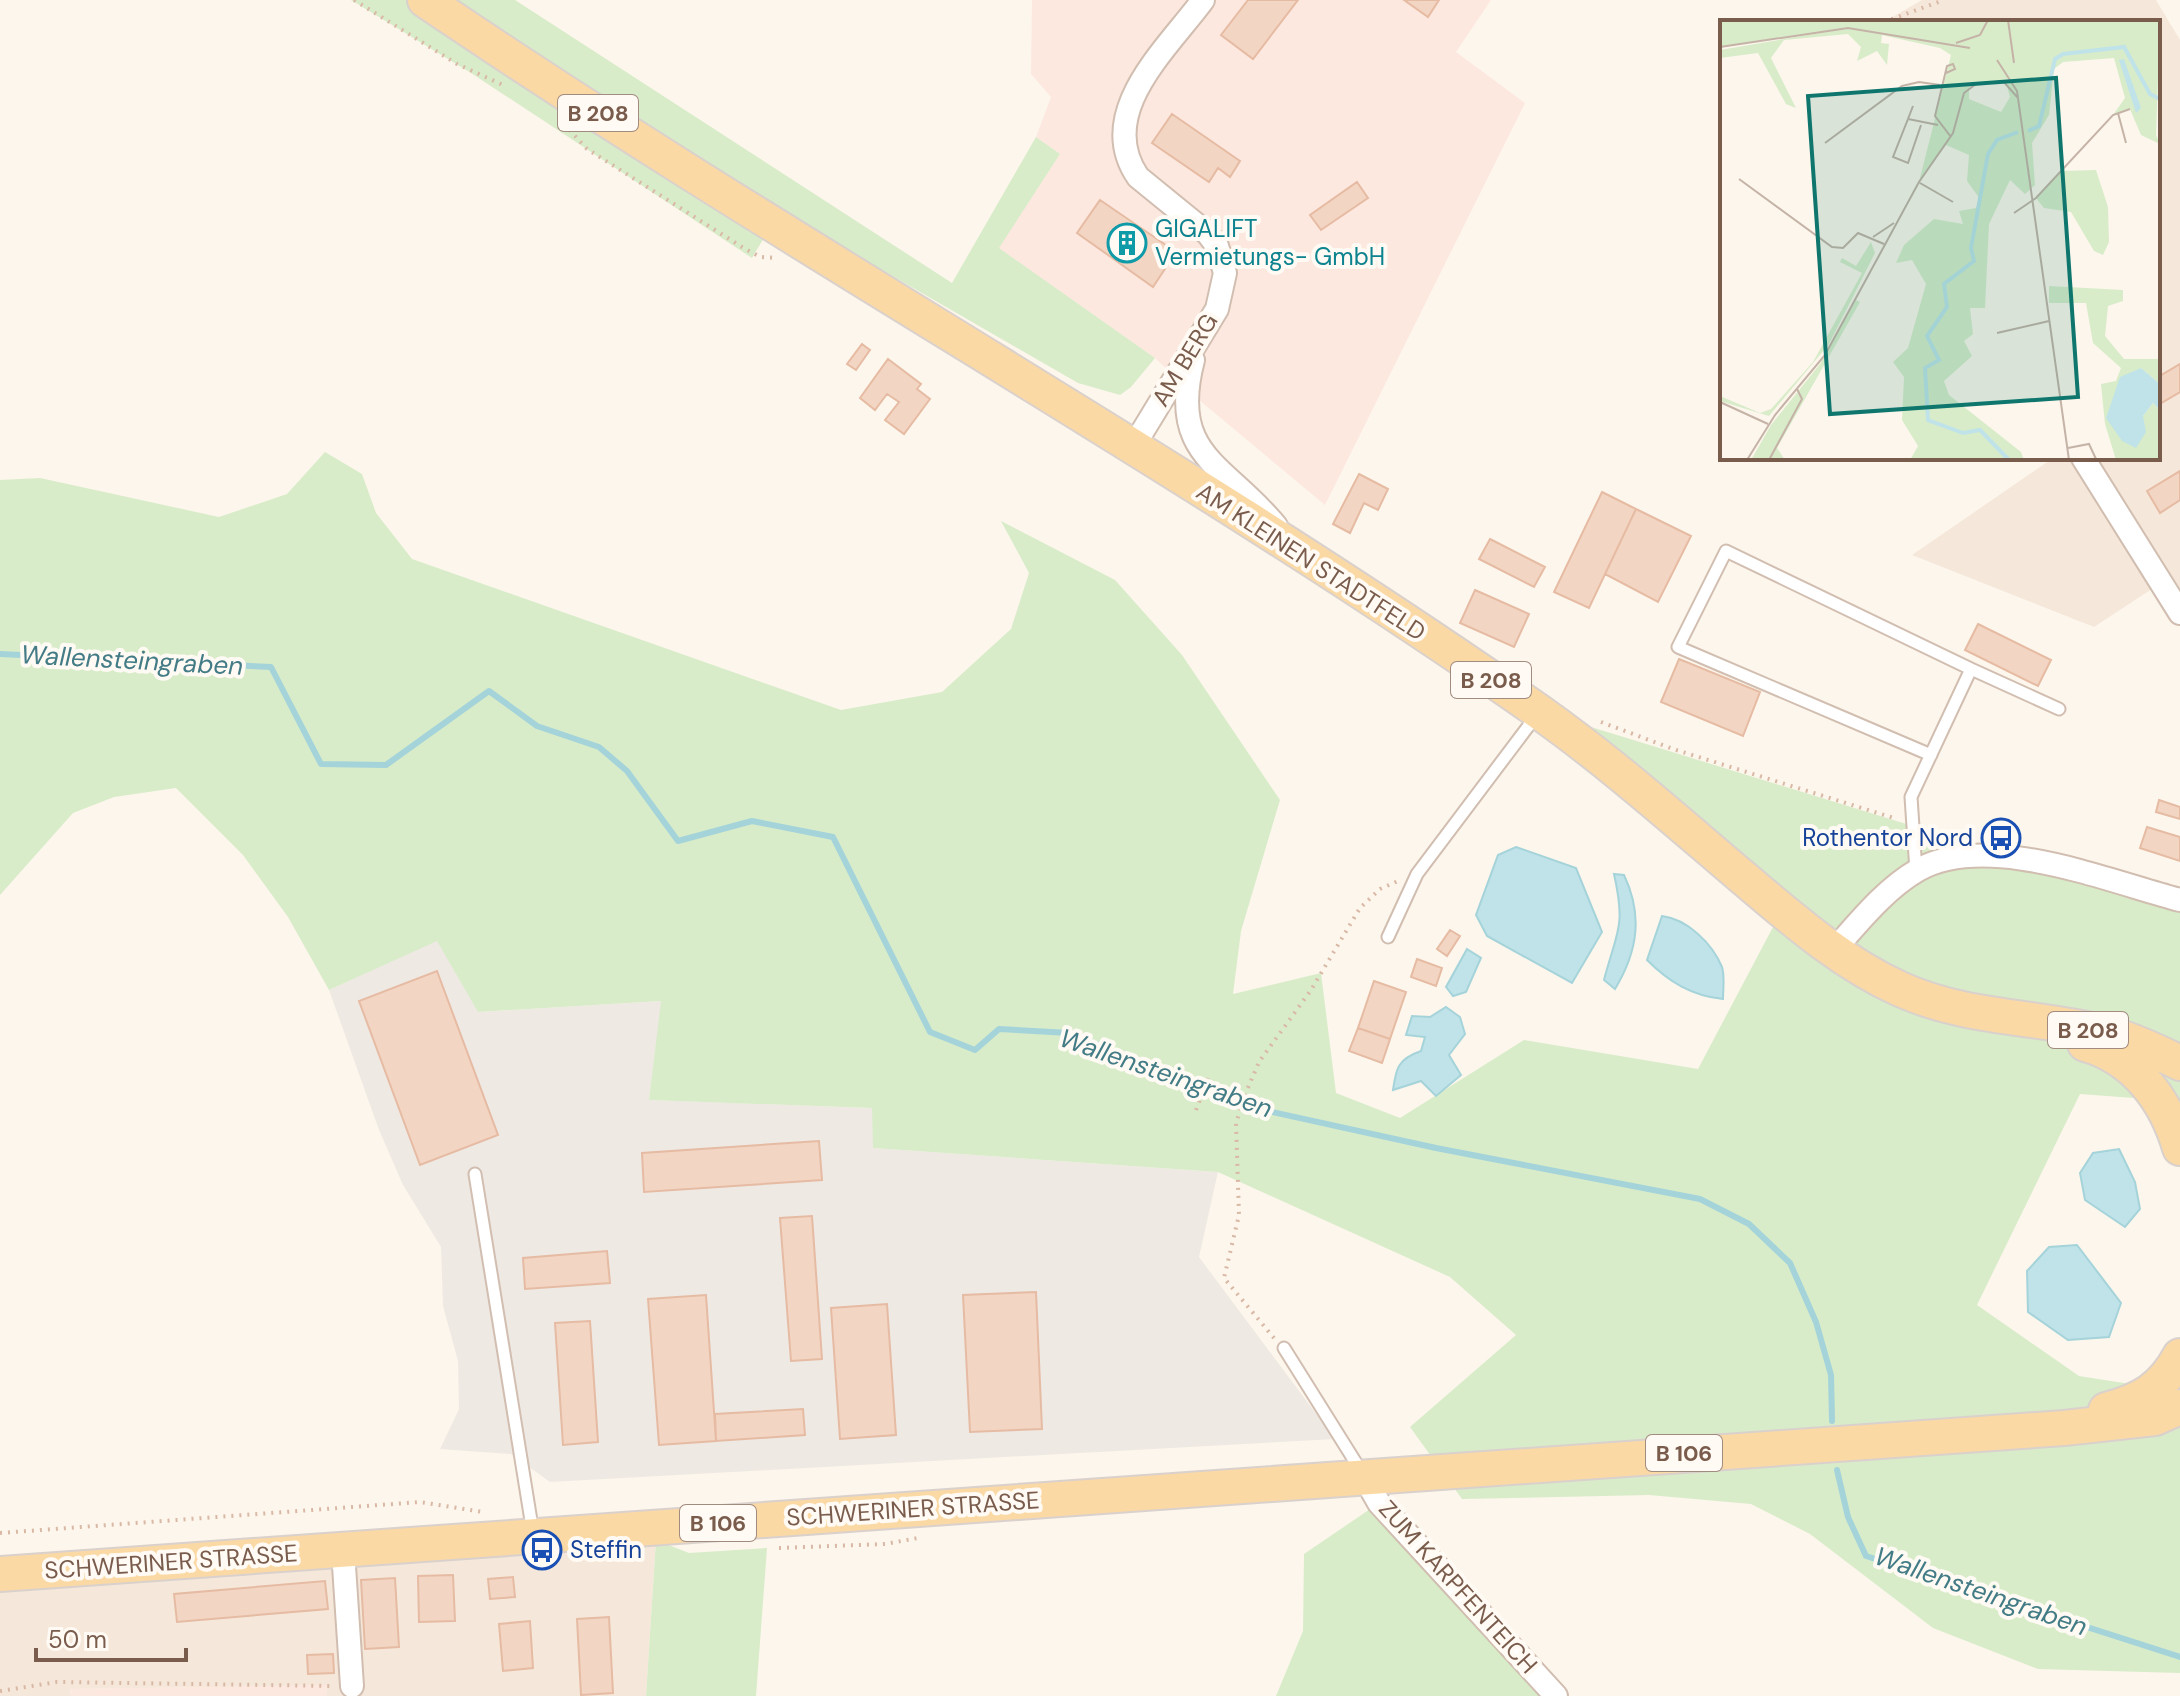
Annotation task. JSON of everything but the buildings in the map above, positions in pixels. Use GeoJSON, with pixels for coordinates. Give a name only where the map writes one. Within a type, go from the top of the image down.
{"type":"FeatureCollection","features":[{"type":"Feature","properties":{"kind":"main road","name":"AM KLEINEN STADTFELD"},"geometry":{"type":"LineString","coordinates":[[425,0],[774,224],[1287,545],[1539,711],[1621,773],[1834,950],[1899,988],[1948,1006],[1995,1016]]}},
{"type":"Feature","properties":{"kind":"main road","name":"B 208"},"geometry":{"type":"LineString","coordinates":[[1995,1016],[2108,1033],[2146,1045],[2179,1063]]}},
{"type":"Feature","properties":{"kind":"main road"},"geometry":{"type":"LineString","coordinates":[[1995,1016],[2004,1025],[2023,1034],[2090,1046],[2124,1062],[2160,1100],[2180,1148]]}},
{"type":"Feature","properties":{"kind":"main road","name":"B 106"},"geometry":{"type":"LineString","coordinates":[[2064,1428],[2087,1414],[2145,1397],[2169,1375],[2180,1356]]}},
{"type":"Feature","properties":{"kind":"main road","name":"B 106"},"geometry":{"type":"LineString","coordinates":[[2064,1428],[2155,1418],[2180,1407]]}},
{"type":"Feature","properties":{"kind":"main road","name":"SCHWERINER STRASSE"},"geometry":{"type":"LineString","coordinates":[[0,1574],[1363,1475],[2064,1428]]}},
{"type":"Feature","properties":{"kind":"street","name":"AM BERG"},"geometry":{"type":"LineString","coordinates":[[1133,447],[1221,299],[1225,273],[1223,258],[1208,234],[1138,177],[1129,164],[1123,128],[1136,89],[1203,0]]}},
{"type":"Feature","properties":{"kind":"street"},"geometry":{"type":"LineString","coordinates":[[1197,343],[1186,392],[1190,432],[1216,469],[1260,507],[1287,545]]}},
{"type":"Feature","properties":{"kind":"street"},"geometry":{"type":"LineString","coordinates":[[2084,460],[2180,613]]}},
{"type":"Feature","properties":{"kind":"street"},"geometry":{"type":"LineString","coordinates":[[1834,950],[1874,906],[1916,871],[1973,854],[2007,855],[2180,900]]}},
{"type":"Feature","properties":{"kind":"street","name":"ZUM KARPFENTEICH"},"geometry":{"type":"LineString","coordinates":[[1363,1475],[1379,1503],[1556,1696]]}},
{"type":"Feature","properties":{"kind":"street"},"geometry":{"type":"LineString","coordinates":[[343,1551],[352,1686]]}},
{"type":"Feature","properties":{"kind":"lane"},"geometry":{"type":"LineString","coordinates":[[1931,755],[1678,647],[1726,551],[2059,709]]}},
{"type":"Feature","properties":{"kind":"lane"},"geometry":{"type":"LineString","coordinates":[[1916,871],[1911,797],[1971,669]]}},
{"type":"Feature","properties":{"kind":"lane"},"geometry":{"type":"LineString","coordinates":[[1388,937],[1417,874],[1539,711]]}},
{"type":"Feature","properties":{"kind":"lane"},"geometry":{"type":"LineString","coordinates":[[475,1174],[533,1536]]}},
{"type":"Feature","properties":{"kind":"lane"},"geometry":{"type":"LineString","coordinates":[[1284,1348],[1363,1475]]}},
{"type":"Feature","properties":{"kind":"path"},"geometry":{"type":"LineString","coordinates":[[1889,20],[1944,0]]}},
{"type":"Feature","properties":{"kind":"path"},"geometry":{"type":"LineString","coordinates":[[1284,1348],[1246,1308],[1224,1278],[1239,1215],[1236,1123],[1259,1062],[1311,990],[1360,908],[1380,889],[1417,874]]}},
{"type":"Feature","properties":{"kind":"path"},"geometry":{"type":"LineString","coordinates":[[1196,1110],[1209,1076]]}},
{"type":"Feature","properties":{"kind":"path"},"geometry":{"type":"LineString","coordinates":[[0,1691],[57,1682],[352,1686]]}},
{"type":"Feature","properties":{"kind":"shaded area"},"geometry":{"type":"Polygon","coordinates":[[[1032,0],[1491,0],[1456,52],[1525,103],[1325,505],[1199,400],[1155,358],[998,248],[1060,154],[1036,137],[1051,97],[1031,74],[1032,0]]]}},
{"type":"Feature","properties":{"kind":"shaded area"},"geometry":{"type":"Polygon","coordinates":[[[1922,0],[2156,0],[2180,40],[2180,613],[2161,583],[2094,627],[1912,555],[2050,460],[2160,460],[2160,20],[1887,20],[1922,0]]]}},
{"type":"Feature","properties":{"kind":"shaded area"},"geometry":{"type":"Polygon","coordinates":[[[437,940],[479,1012],[662,1001],[649,1100],[873,1108],[874,1148],[1218,1172],[1199,1257],[1335,1439],[550,1482],[511,1454],[440,1449],[459,1409],[458,1361],[443,1306],[441,1247],[403,1185],[379,1130],[329,990],[437,940]]]}},
{"type":"Feature","properties":{"kind":"shaded area"},"geometry":{"type":"Polygon","coordinates":[[[656,1540],[646,1696],[326,1696],[327,1686],[70,1689],[71,1696],[0,1696],[0,1587],[656,1540]]]}},
{"type":"Feature","properties":{"kind":"shaded area"},"geometry":{"type":"Polygon","coordinates":[[[327,1685],[326,1696],[71,1696],[70,1689],[327,1685]]]}},
{"type":"Feature","properties":{"kind":"green space"},"geometry":{"type":"Polygon","coordinates":[[[351,0],[417,0],[768,231],[752,258],[471,73],[351,0]]]}},
{"type":"Feature","properties":{"kind":"green space"},"geometry":{"type":"Polygon","coordinates":[[[450,0],[515,0],[952,283],[1036,137],[1060,154],[999,248],[1155,358],[1131,387],[1120,395],[1078,383],[830,240],[450,0]]]}},
{"type":"Feature","properties":{"kind":"green space"},"geometry":{"type":"Polygon","coordinates":[[[325,452],[362,474],[376,513],[412,559],[841,710],[942,692],[1011,629],[1029,573],[1001,521],[1115,580],[1182,655],[1280,800],[1241,931],[1233,994],[1321,973],[1336,1093],[1400,1118],[1524,1040],[1698,1069],[1782,910],[1539,711],[2007,855],[2180,900],[2180,1148],[2160,1100],[2080,1094],[1977,1305],[2079,1376],[2156,1388],[2180,1356],[2180,1673],[2038,1669],[1933,1628],[1810,1534],[1751,1504],[1649,1495],[1462,1499],[1410,1427],[1516,1335],[1450,1277],[1218,1172],[873,1148],[872,1108],[649,1100],[661,1001],[478,1012],[437,941],[329,990],[288,917],[243,855],[176,788],[114,797],[73,813],[0,895],[0,480],[40,478],[219,517],[287,494],[325,452]]]}},
{"type":"Feature","properties":{"kind":"green space"},"geometry":{"type":"Polygon","coordinates":[[[1379,1503],[1546,1696],[1276,1696],[1303,1631],[1304,1554],[1379,1503]]]}},
{"type":"Feature","properties":{"kind":"green space"},"geometry":{"type":"Polygon","coordinates":[[[656,1540],[689,1553],[767,1548],[756,1696],[646,1696],[656,1540]]]}},
{"type":"Feature","properties":{"kind":"water"},"geometry":{"type":"Polygon","coordinates":[[[1516,847],[1576,868],[1602,932],[1572,983],[1487,936],[1476,915],[1498,855],[1516,847]]]}},
{"type":"Feature","properties":{"kind":"water"},"geometry":{"type":"Polygon","coordinates":[[[1614,874],[1624,875],[1636,919],[1629,961],[1615,989],[1604,980],[1620,918],[1614,874]]]}},
{"type":"Feature","properties":{"kind":"water"},"geometry":{"type":"Polygon","coordinates":[[[1662,916],[1689,927],[1712,949],[1723,971],[1723,999],[1682,987],[1647,960],[1662,916]]]}},
{"type":"Feature","properties":{"kind":"water"},"geometry":{"type":"Polygon","coordinates":[[[1467,949],[1481,958],[1466,992],[1453,996],[1446,987],[1467,949]]]}},
{"type":"Feature","properties":{"kind":"water"},"geometry":{"type":"Polygon","coordinates":[[[1446,1007],[1460,1017],[1465,1034],[1449,1055],[1461,1075],[1436,1096],[1421,1081],[1393,1090],[1400,1065],[1407,1057],[1421,1051],[1425,1037],[1406,1035],[1412,1016],[1430,1017],[1446,1007]]]}},
{"type":"Feature","properties":{"kind":"water"},"geometry":{"type":"Polygon","coordinates":[[[2119,1149],[2135,1182],[2140,1209],[2125,1227],[2085,1200],[2080,1173],[2093,1153],[2119,1149]]]}},
{"type":"Feature","properties":{"kind":"water"},"geometry":{"type":"Polygon","coordinates":[[[2077,1245],[2121,1303],[2109,1337],[2068,1340],[2028,1312],[2027,1271],[2049,1247],[2077,1245]]]}},
{"type":"Feature","properties":{"kind":"waterway","name":"Wallensteingraben"},"geometry":{"type":"LineString","coordinates":[[0,654],[271,667],[321,764],[386,765],[489,691],[537,726],[599,747],[627,771],[678,841],[752,821],[833,837],[930,1032],[975,1050],[999,1029],[1069,1033],[1263,1110],[1436,1148],[1700,1199],[1749,1224],[1790,1263],[1816,1322],[1831,1375],[1832,1421]]}},
{"type":"Feature","properties":{"kind":"waterway","name":"Wallensteingraben"},"geometry":{"type":"LineString","coordinates":[[1837,1470],[1848,1517],[1866,1556],[2180,1657]]}},
{"type":"Feature","properties":{"kind":"place","name":"GIGALIFT Vermietungs- GmbH"},"geometry":{"type":"Point","coordinates":[1127,243]}},
{"type":"Feature","properties":{"kind":"place","name":"Rothentor Nord"},"geometry":{"type":"Point","coordinates":[2001,838]}},
{"type":"Feature","properties":{"kind":"place","name":"Steffin"},"geometry":{"type":"Point","coordinates":[542,1550]}}]}
